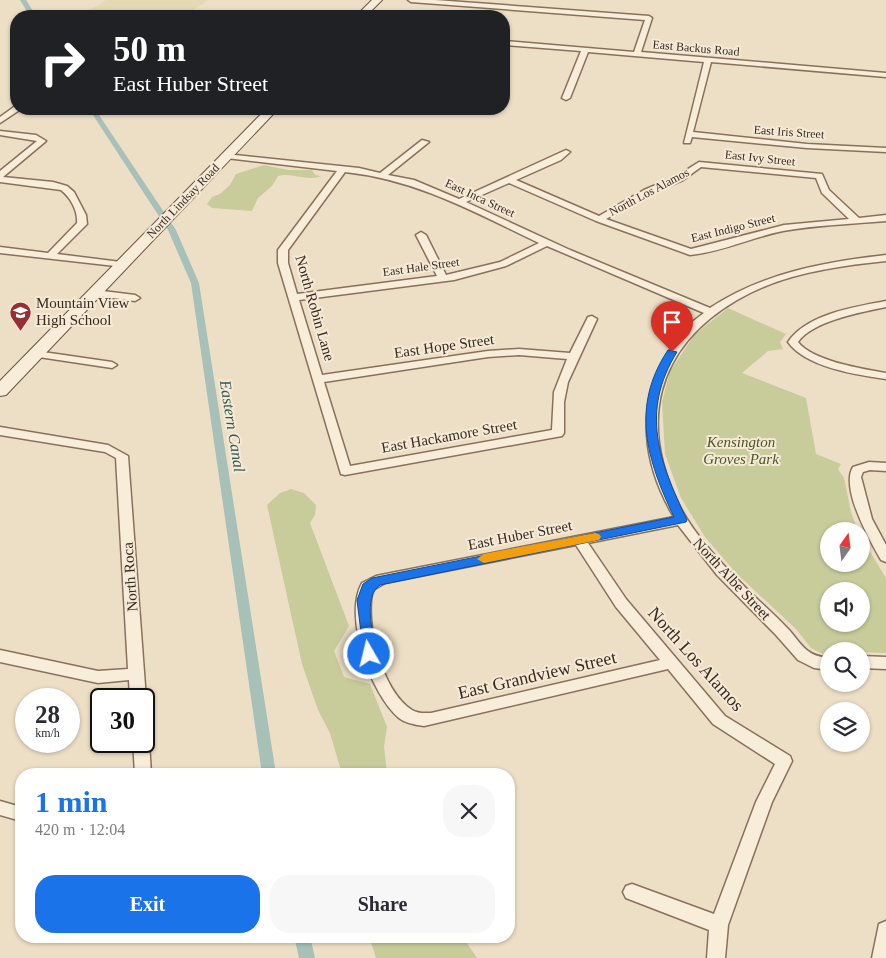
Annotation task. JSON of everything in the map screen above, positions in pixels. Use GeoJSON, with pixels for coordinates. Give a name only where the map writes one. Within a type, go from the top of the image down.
{"type":"FeatureCollection","features":[{"type":"Feature","properties":{"kind":"main road"},"geometry":{"type":"LineString","coordinates":[[367,10],[377,0]]}},
{"type":"Feature","properties":{"kind":"main road","name":"North Lindsay Road"},"geometry":{"type":"LineString","coordinates":[[0,391],[266,115]]}},
{"type":"Feature","properties":{"kind":"street"},"geometry":{"type":"LineString","coordinates":[[411,0],[649,18],[636,54]]}},
{"type":"Feature","properties":{"kind":"street","name":"East Backus Road"},"geometry":{"type":"LineString","coordinates":[[510,44],[886,75]]}},
{"type":"Feature","properties":{"kind":"street"},"geometry":{"type":"LineString","coordinates":[[566,98],[585,50]]}},
{"type":"Feature","properties":{"kind":"street","name":"East Iris Street"},"geometry":{"type":"LineString","coordinates":[[708,60],[688,138],[886,150]]}},
{"type":"Feature","properties":{"kind":"street"},"geometry":{"type":"LineString","coordinates":[[0,133],[36,137],[42,141],[0,177]]}},
{"type":"Feature","properties":{"kind":"street"},"geometry":{"type":"LineString","coordinates":[[382,175],[425,142]]}},
{"type":"Feature","properties":{"kind":"street"},"geometry":{"type":"LineString","coordinates":[[459,202],[558,158],[566,152]]}},
{"type":"Feature","properties":{"kind":"street","name":"East Inca Street"},"geometry":{"type":"LineString","coordinates":[[226,156],[343,169],[382,175],[423,186],[546,243],[710,312]]}},
{"type":"Feature","properties":{"kind":"street","name":"East Ivy Street"},"geometry":{"type":"LineString","coordinates":[[699,164],[819,176],[826,191],[857,221]]}},
{"type":"Feature","properties":{"kind":"street","name":"North Los Alamos"},"geometry":{"type":"LineString","coordinates":[[599,219],[647,192],[680,178],[699,164]]}},
{"type":"Feature","properties":{"kind":"street","name":"North Robin Lane"},"geometry":{"type":"LineString","coordinates":[[343,169],[284,250],[283,263],[295,297],[345,471]]}},
{"type":"Feature","properties":{"kind":"street"},"geometry":{"type":"LineString","coordinates":[[0,177],[53,185],[64,188],[71,194],[82,215],[82,224],[50,256]]}},
{"type":"Feature","properties":{"kind":"street","name":"East Indigo Street"},"geometry":{"type":"LineString","coordinates":[[509,180],[599,219],[690,252],[701,251],[748,236],[784,228],[886,218]]}},
{"type":"Feature","properties":{"kind":"street"},"geometry":{"type":"LineString","coordinates":[[421,235],[443,278]]}},
{"type":"Feature","properties":{"kind":"street","name":"East Hale Street"},"geometry":{"type":"LineString","coordinates":[[295,297],[443,278],[503,264],[546,243]]}},
{"type":"Feature","properties":{"kind":"street"},"geometry":{"type":"LineString","coordinates":[[0,250],[121,265]]}},
{"type":"Feature","properties":{"kind":"street","name":"North Albe Street"},"geometry":{"type":"LineString","coordinates":[[820,663],[814,662],[799,652],[712,561],[681,520],[665,488],[655,458],[650,430],[651,404],[656,382],[664,363],[679,341],[710,312],[752,288],[790,275],[852,262],[886,258]]}},
{"type":"Feature","properties":{"kind":"street"},"geometry":{"type":"LineString","coordinates":[[95,293],[136,298]]}},
{"type":"Feature","properties":{"kind":"street"},"geometry":{"type":"LineString","coordinates":[[886,304],[830,319],[795,337],[794,345],[802,351],[836,365],[886,376]]}},
{"type":"Feature","properties":{"kind":"street"},"geometry":{"type":"LineString","coordinates":[[573,356],[588,332],[592,319]]}},
{"type":"Feature","properties":{"kind":"street","name":"East Hope Street"},"geometry":{"type":"LineString","coordinates":[[319,379],[488,354],[535,353],[573,356]]}},
{"type":"Feature","properties":{"kind":"street"},"geometry":{"type":"LineString","coordinates":[[36,354],[112,365]]}},
{"type":"Feature","properties":{"kind":"street","name":"East Hackamore Street"},"geometry":{"type":"LineString","coordinates":[[345,471],[558,433],[556,412],[559,389],[573,356]]}},
{"type":"Feature","properties":{"kind":"street","name":"North Roca"},"geometry":{"type":"LineString","coordinates":[[0,431],[108,449],[122,456],[137,688]]}},
{"type":"Feature","properties":{"kind":"street"},"geometry":{"type":"LineString","coordinates":[[886,467],[869,466],[860,468],[855,477],[864,519],[886,557]]}},
{"type":"Feature","properties":{"kind":"street","name":"East Huber Street"},"geometry":{"type":"LineString","coordinates":[[412,718],[398,706],[369,654],[363,600],[367,587],[381,579],[681,520]]}},
{"type":"Feature","properties":{"kind":"street","name":"North Los Alamos"},"geometry":{"type":"LineString","coordinates":[[579,540],[616,598],[719,720],[744,738],[784,761],[764,802],[720,925],[716,958]]}},
{"type":"Feature","properties":{"kind":"street"},"geometry":{"type":"LineString","coordinates":[[0,656],[98,677],[136,674]]}},
{"type":"Feature","properties":{"kind":"street"},"geometry":{"type":"LineString","coordinates":[[870,662],[886,663]]}},
{"type":"Feature","properties":{"kind":"street","name":"East Grandview Street"},"geometry":{"type":"LineString","coordinates":[[412,718],[431,718],[670,663]]}},
{"type":"Feature","properties":{"kind":"street"},"geometry":{"type":"LineString","coordinates":[[142,753],[143,768]]}},
{"type":"Feature","properties":{"kind":"street"},"geometry":{"type":"LineString","coordinates":[[0,808],[15,812]]}},
{"type":"Feature","properties":{"kind":"street"},"geometry":{"type":"LineString","coordinates":[[632,892],[720,925]]}},
{"type":"Feature","properties":{"kind":"street"},"geometry":{"type":"LineString","coordinates":[[881,958],[886,930]]}},
{"type":"Feature","properties":{"kind":"shaded area"},"geometry":{"type":"Polygon","coordinates":[[[106,0],[208,0],[193,10],[90,10],[106,0]]]}},
{"type":"Feature","properties":{"kind":"green space"},"geometry":{"type":"Polygon","coordinates":[[[264,165],[288,170],[312,170],[315,175],[321,176],[311,178],[289,175],[278,176],[272,186],[258,198],[252,211],[212,208],[207,204],[212,197],[220,194],[230,185],[236,174],[264,165]]]}},
{"type":"Feature","properties":{"kind":"green space","name":"Kensington Groves Park"},"geometry":{"type":"Polygon","coordinates":[[[728,308],[786,334],[780,342],[783,349],[768,351],[742,373],[806,398],[816,454],[841,464],[838,469],[844,478],[855,522],[820,522],[820,572],[870,572],[870,552],[886,578],[886,653],[870,652],[870,642],[820,642],[820,652],[811,648],[796,629],[736,573],[705,537],[681,498],[665,454],[662,402],[670,371],[695,334],[728,308]]]}},
{"type":"Feature","properties":{"kind":"green space"},"geometry":{"type":"Polygon","coordinates":[[[291,489],[304,493],[316,505],[315,515],[310,523],[349,626],[334,651],[344,677],[370,684],[387,727],[384,746],[386,768],[340,768],[330,733],[318,710],[302,664],[267,505],[280,493],[291,489]]]}},
{"type":"Feature","properties":{"kind":"green space"},"geometry":{"type":"Polygon","coordinates":[[[371,943],[467,943],[477,958],[376,958],[371,943]]]}},
{"type":"Feature","properties":{"kind":"waterway","name":"Eastern Canal"},"geometry":{"type":"LineString","coordinates":[[23,0],[29,10]]}},
{"type":"Feature","properties":{"kind":"waterway","name":"Eastern Canal"},"geometry":{"type":"LineString","coordinates":[[96,115],[172,230],[195,283],[268,768]]}},
{"type":"Feature","properties":{"kind":"waterway","name":"Eastern Canal"},"geometry":{"type":"LineString","coordinates":[[304,943],[307,958]]}},
{"type":"Feature","properties":{"kind":"slow traffic"},"geometry":{"type":"LineString","coordinates":[[484,559],[595,537]]}},
{"type":"Feature","properties":{"kind":"place","name":"Mountain View High School"},"geometry":{"type":"Point","coordinates":[20,331]}},
{"type":"Feature","properties":{"kind":"route"},"geometry":{"type":"LineString","coordinates":[[369,654],[363,600],[367,587],[376,581],[681,520],[661,478],[650,430],[651,404],[654,389],[661,369],[672,352]]}}]}
